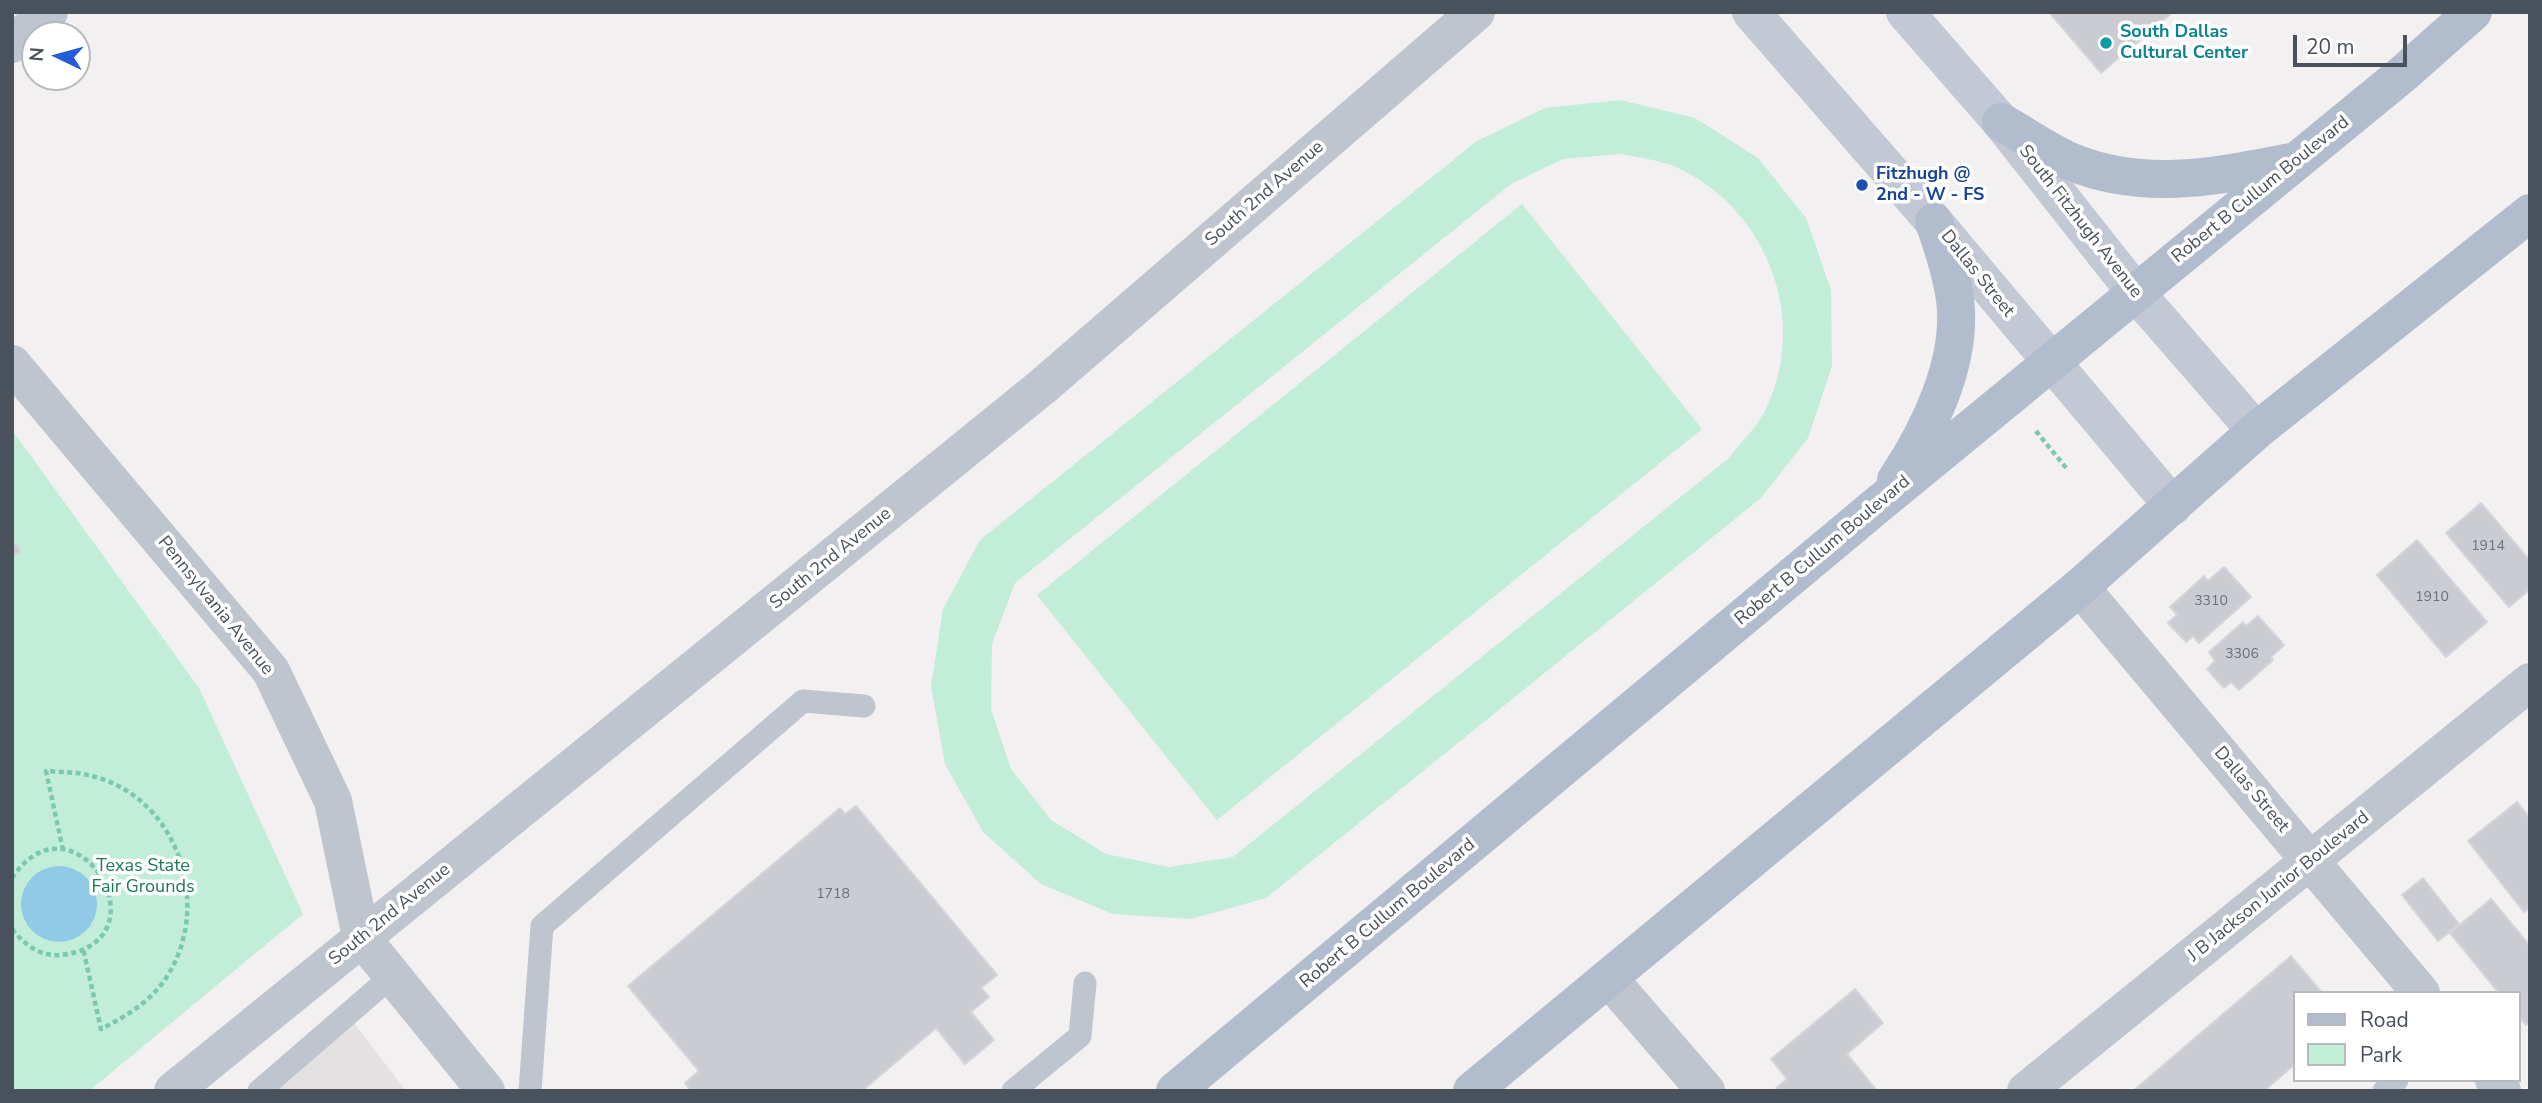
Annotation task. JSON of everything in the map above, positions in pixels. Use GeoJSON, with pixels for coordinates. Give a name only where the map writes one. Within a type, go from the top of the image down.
{"type":"FeatureCollection","features":[{"type":"Feature","properties":{"kind":"main road","name":"Dallas Street"},"geometry":{"type":"LineString","coordinates":[[1751,12],[1934,222],[2173,506]]}},
{"type":"Feature","properties":{"kind":"main road","name":"South Fitzhugh Avenue"},"geometry":{"type":"LineString","coordinates":[[1905,12],[2001,122],[2136,293],[2256,431]]}},
{"type":"Feature","properties":{"kind":"main road","name":"Robert B Cullum Boulevard"},"geometry":{"type":"LineString","coordinates":[[1175,1091],[2473,12]]}},
{"type":"Feature","properties":{"kind":"main road"},"geometry":{"type":"LineString","coordinates":[[2001,122],[2072,162],[2111,174],[2160,182],[2217,176],[2296,161]]}},
{"type":"Feature","properties":{"kind":"main road"},"geometry":{"type":"LineString","coordinates":[[1472,1091],[1610,980],[2080,587],[2256,431],[2530,213]]}},
{"type":"Feature","properties":{"kind":"main road"},"geometry":{"type":"LineString","coordinates":[[1881,502],[1913,453],[1936,402],[1955,340],[1955,302],[1949,267],[1934,222]]}},
{"type":"Feature","properties":{"kind":"street"},"geometry":{"type":"LineString","coordinates":[[12,44],[49,12]]}},
{"type":"Feature","properties":{"kind":"street","name":"South 2nd Avenue"},"geometry":{"type":"LineString","coordinates":[[173,1091],[1042,387],[1476,12]]}},
{"type":"Feature","properties":{"kind":"street","name":"Pennsylvania Avenue"},"geometry":{"type":"LineString","coordinates":[[12,364],[271,671],[333,800],[360,937],[486,1091]]}},
{"type":"Feature","properties":{"kind":"street","name":"Dallas Street"},"geometry":{"type":"LineString","coordinates":[[2080,587],[2419,991]]}},
{"type":"Feature","properties":{"kind":"street","name":"J B Jackson Junior Boulevard"},"geometry":{"type":"LineString","coordinates":[[2026,1091],[2311,862],[2530,681]]}},
{"type":"Feature","properties":{"kind":"street"},"geometry":{"type":"LineString","coordinates":[[1610,980],[1706,1091]]}},
{"type":"Feature","properties":{"kind":"lane"},"geometry":{"type":"LineString","coordinates":[[530,1091],[542,926],[803,701],[864,706]]}},
{"type":"Feature","properties":{"kind":"lane"},"geometry":{"type":"LineString","coordinates":[[259,1091],[392,976]]}},
{"type":"Feature","properties":{"kind":"lane"},"geometry":{"type":"LineString","coordinates":[[1019,1089],[1080,1036],[1085,983]]}},
{"type":"Feature","properties":{"kind":"path"},"geometry":{"type":"LineString","coordinates":[[2036,431],[2067,469]]}},
{"type":"Feature","properties":{"kind":"path"},"geometry":{"type":"LineString","coordinates":[[63,850],[46,771],[73,772],[100,778],[124,790],[146,806],[164,827],[178,851],[186,877],[186,931],[178,957],[147,1001],[125,1017],[101,1029],[83,948]]}},
{"type":"Feature","properties":{"kind":"path"},"geometry":{"type":"LineString","coordinates":[[12,878],[33,856],[63,850],[83,856],[97,867],[106,881],[111,898],[110,914],[103,931],[83,948],[59,956],[32,949],[12,929]]}},
{"type":"Feature","properties":{"kind":"shaded area"},"geometry":{"type":"Polygon","coordinates":[[[345,1011],[406,1091],[248,1091],[345,1011]]]}},
{"type":"Feature","properties":{"kind":"green space"},"geometry":{"type":"Polygon","coordinates":[[[1620,100],[1695,118],[1758,158],[1806,218],[1831,290],[1832,366],[1808,438],[1761,498],[1266,898],[1191,919],[1113,914],[1041,884],[983,832],[945,764],[931,686],[943,609],[980,540],[1477,141],[1545,108],[1620,100]],[[1621,154],[1563,159],[1511,184],[1015,583],[992,644],[991,709],[1011,769],[1051,820],[1106,854],[1169,867],[1233,857],[1729,458],[1765,411],[1778,376],[1783,341],[1781,306],[1772,272],[1757,240],[1736,211],[1709,187],[1671,165],[1621,154]]]}},
{"type":"Feature","properties":{"kind":"green space"},"geometry":{"type":"Polygon","coordinates":[[[1522,204],[1702,429],[1217,820],[1037,595],[1522,204]]]}},
{"type":"Feature","properties":{"kind":"green space","name":"Texas State Fair Grounds"},"geometry":{"type":"Polygon","coordinates":[[[12,430],[199,688],[303,914],[89,1091],[12,1091],[12,430]]]}},
{"type":"Feature","properties":{"kind":"water"},"geometry":{"type":"Polygon","coordinates":[[[59,866],[73,869],[86,877],[94,890],[97,904],[94,918],[86,931],[73,939],[59,942],[45,939],[32,931],[24,918],[21,904],[24,890],[32,877],[45,869],[59,866]]]}},
{"type":"Feature","properties":{"kind":"building","name":"South Dallas Cultural Center"},"geometry":{"type":"Polygon","coordinates":[[[2049,12],[2173,12],[2101,73],[2049,12]]]}},
{"type":"Feature","properties":{"kind":"building"},"geometry":{"type":"Polygon","coordinates":[[[2481,503],[2530,561],[2530,589],[2509,607],[2446,533],[2481,503]]]}},
{"type":"Feature","properties":{"kind":"building"},"geometry":{"type":"Polygon","coordinates":[[[12,540],[20,551],[12,557],[12,540]]]}},
{"type":"Feature","properties":{"kind":"building"},"geometry":{"type":"Polygon","coordinates":[[[2417,540],[2487,622],[2446,657],[2377,575],[2417,540]]]}},
{"type":"Feature","properties":{"kind":"building"},"geometry":{"type":"Polygon","coordinates":[[[2224,567],[2251,597],[2199,643],[2193,636],[2186,642],[2168,623],[2177,615],[2170,607],[2204,576],[2208,581],[2224,567]]]}},
{"type":"Feature","properties":{"kind":"building"},"geometry":{"type":"Polygon","coordinates":[[[2258,616],[2284,645],[2271,657],[2273,660],[2239,690],[2231,682],[2224,688],[2207,669],[2215,661],[2209,652],[2243,622],[2246,626],[2258,616]]]}},
{"type":"Feature","properties":{"kind":"building"},"geometry":{"type":"Polygon","coordinates":[[[2517,802],[2530,818],[2530,907],[2524,912],[2468,841],[2517,802]]]}},
{"type":"Feature","properties":{"kind":"building"},"geometry":{"type":"Polygon","coordinates":[[[856,806],[997,975],[981,988],[989,997],[971,1012],[994,1040],[965,1064],[936,1028],[862,1091],[691,1091],[685,1083],[699,1071],[628,986],[840,808],[845,814],[856,806]]]}},
{"type":"Feature","properties":{"kind":"building"},"geometry":{"type":"Polygon","coordinates":[[[2423,878],[2459,924],[2438,941],[2402,895],[2423,878]]]}},
{"type":"Feature","properties":{"kind":"building"},"geometry":{"type":"Polygon","coordinates":[[[2491,899],[2530,946],[2530,1022],[2526,1025],[2521,1019],[2521,991],[2497,991],[2450,933],[2491,899]]]}},
{"type":"Feature","properties":{"kind":"building"},"geometry":{"type":"Polygon","coordinates":[[[2291,956],[2320,991],[2294,991],[2294,1065],[2264,1091],[2133,1091],[2291,956]]]}},
{"type":"Feature","properties":{"kind":"building"},"geometry":{"type":"Polygon","coordinates":[[[1855,989],[1883,1023],[1847,1054],[1877,1091],[1778,1091],[1776,1088],[1787,1079],[1771,1059],[1855,989]]]}},
{"type":"Feature","properties":{"kind":"place","name":"South Dallas Cultural Center"},"geometry":{"type":"Point","coordinates":[2106,43]}},
{"type":"Feature","properties":{"kind":"place","name":"Fitzhugh @ 2nd - W - FS"},"geometry":{"type":"Point","coordinates":[1862,185]}}]}
